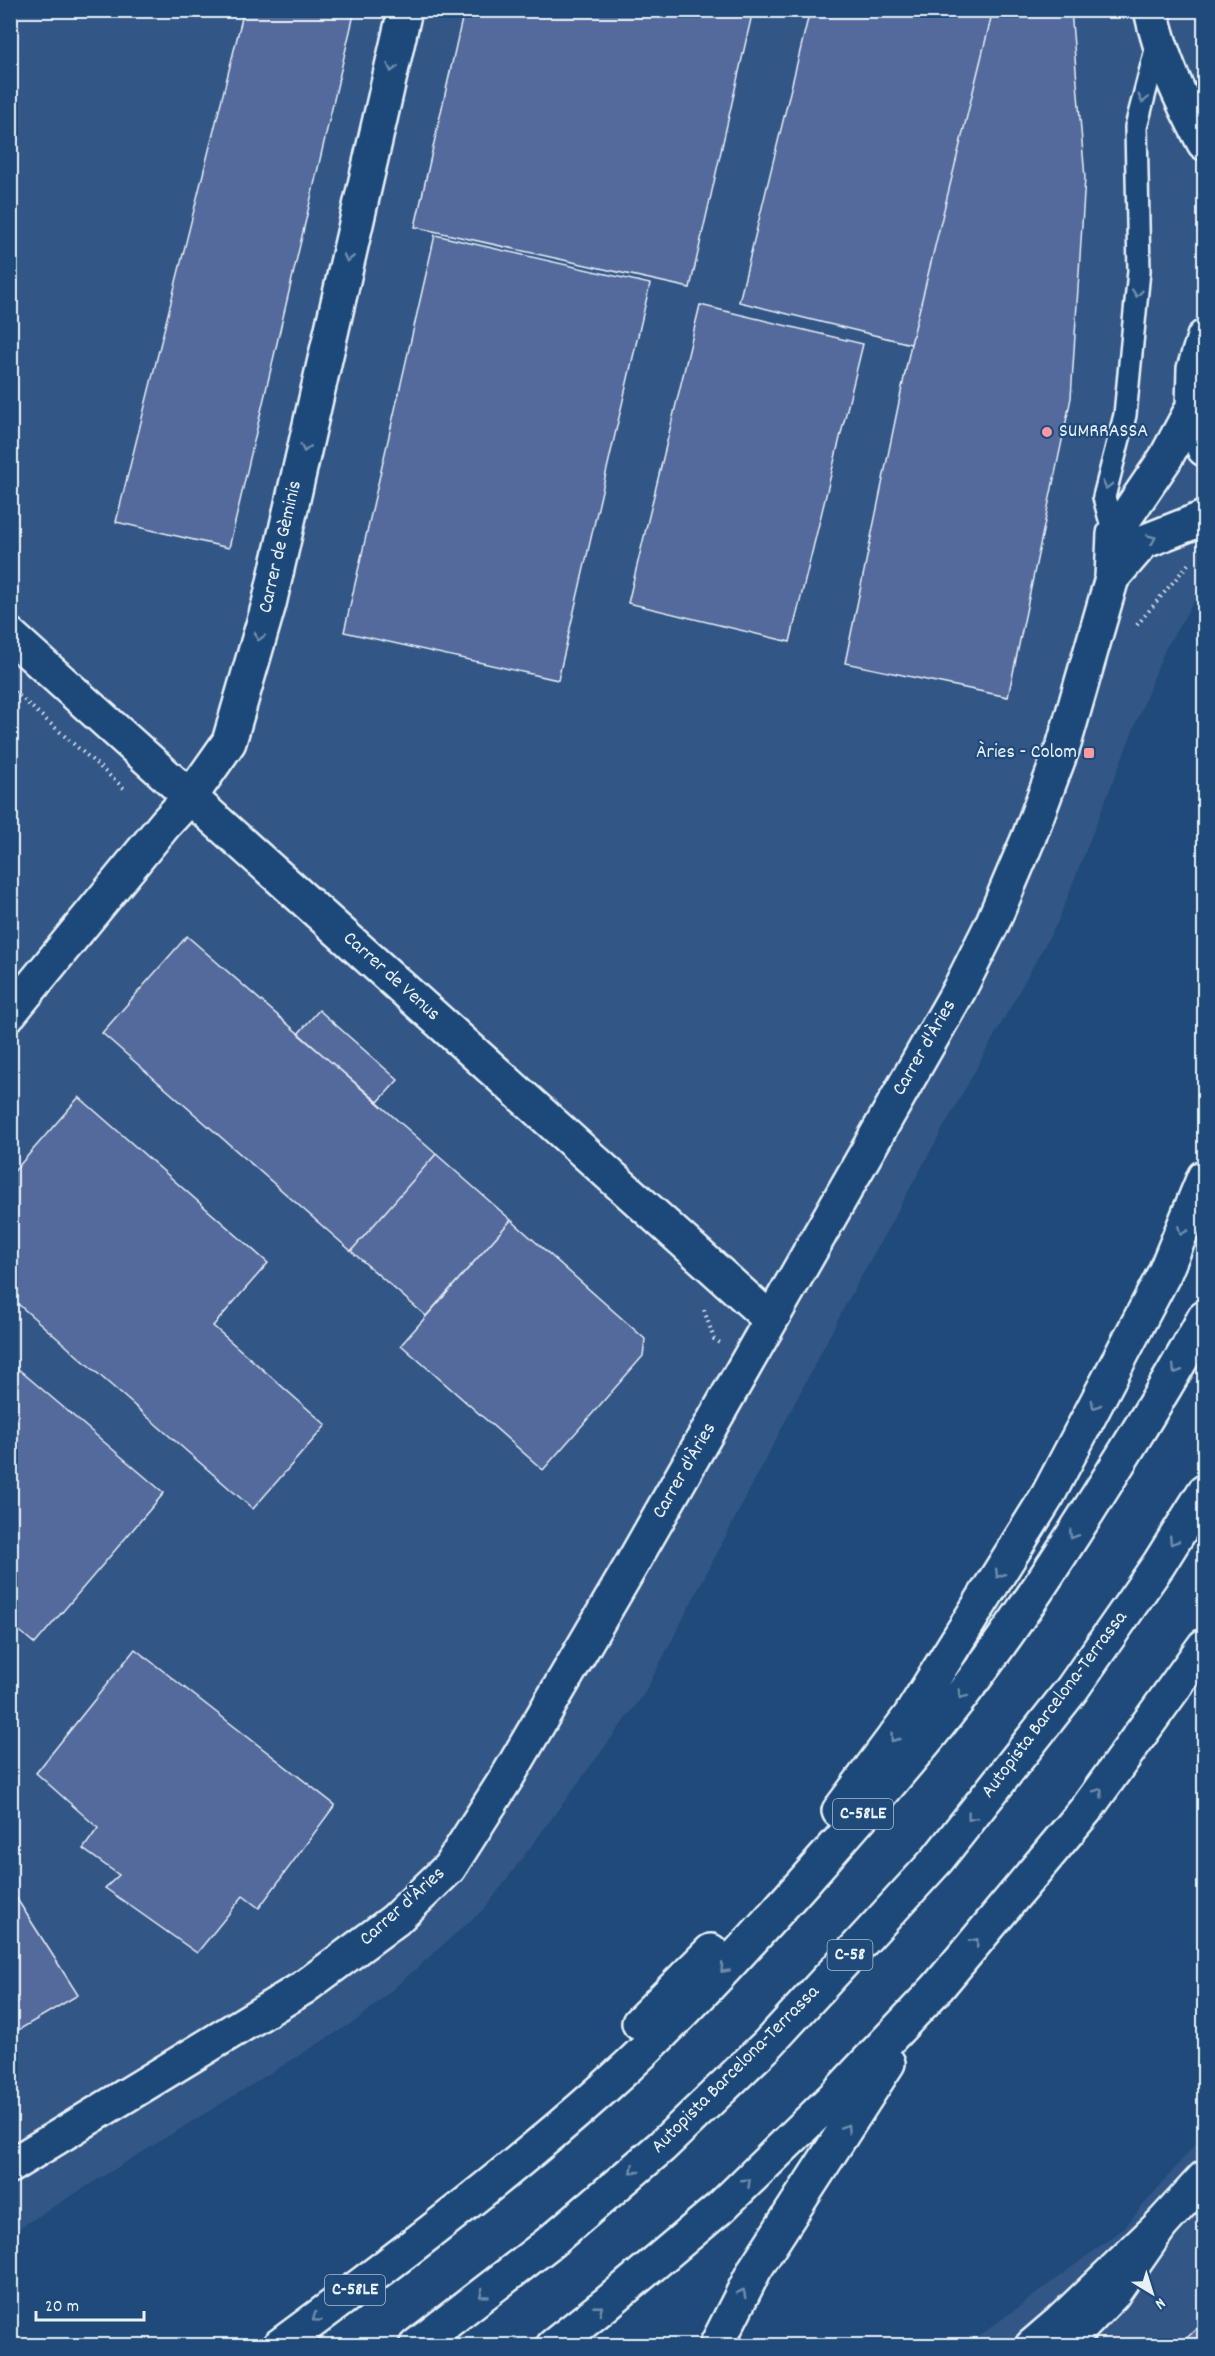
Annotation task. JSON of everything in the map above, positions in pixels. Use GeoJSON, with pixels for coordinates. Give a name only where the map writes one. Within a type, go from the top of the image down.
{"type":"FeatureCollection","features":[{"type":"Feature","properties":{"kind":"main road","name":"Carrer de Gèminis"},"geometry":{"type":"LineString","coordinates":[[10,1013],[165,824],[191,796],[229,742],[269,604],[405,10]]}},
{"type":"Feature","properties":{"kind":"main road"},"geometry":{"type":"LineString","coordinates":[[1151,10],[1158,42],[1177,92],[1204,143]]}},
{"type":"Feature","properties":{"kind":"main road"},"geometry":{"type":"LineString","coordinates":[[1204,337],[1194,369],[1193,407],[1204,449]]}},
{"type":"Feature","properties":{"kind":"main road"},"geometry":{"type":"LineString","coordinates":[[1114,534],[1165,459],[1193,407]]}},
{"type":"Feature","properties":{"kind":"main road","name":"Carrer d'Àries"},"geometry":{"type":"LineString","coordinates":[[1112,578],[1143,542],[1204,518]]}},
{"type":"Feature","properties":{"kind":"main road","name":"Carrer d'Àries"},"geometry":{"type":"LineString","coordinates":[[10,2166],[303,1988],[395,1920],[449,1868],[526,1744],[747,1363],[959,990],[992,924],[1029,837],[1064,744],[1112,578],[1114,534]]}},
{"type":"Feature","properties":{"kind":"main road","name":"Carrer de Venus"},"geometry":{"type":"LineString","coordinates":[[10,635],[771,1320]]}},
{"type":"Feature","properties":{"kind":"main road"},"geometry":{"type":"LineString","coordinates":[[430,2233],[771,1891],[846,1803],[910,1716],[1048,1495],[1165,1272],[1204,1177]]}},
{"type":"Feature","properties":{"kind":"main road","name":"C-58LE"},"geometry":{"type":"LineString","coordinates":[[279,2346],[514,2167],[606,2086],[684,2012],[779,1910],[874,1802],[962,1695],[1042,1586],[1181,1363],[1204,1318]]}},
{"type":"Feature","properties":{"kind":"main road","name":"Autopista Barcelona-Terrassa"},"geometry":{"type":"LineString","coordinates":[[416,2346],[549,2243],[661,2147],[767,2045],[937,1860],[1065,1698],[1159,1564],[1204,1492]]}},
{"type":"Feature","properties":{"kind":"main road"},"geometry":{"type":"LineString","coordinates":[[553,2346],[721,2207],[837,2096],[938,1988],[1088,1807],[1204,1646]]}},
{"type":"Feature","properties":{"kind":"main road"},"geometry":{"type":"LineString","coordinates":[[716,2346],[755,2269],[938,1988]]}},
{"type":"Feature","properties":{"kind":"main road"},"geometry":{"type":"LineString","coordinates":[[1032,2346],[1161,2225],[1204,2178]]}},
{"type":"Feature","properties":{"kind":"main road"},"geometry":{"type":"LineString","coordinates":[[1063,2346],[1113,2294],[1161,2225]]}},
{"type":"Feature","properties":{"kind":"lane"},"geometry":{"type":"LineString","coordinates":[[1114,534],[1104,497],[1125,415],[1139,271],[1136,127],[1158,42]]}},
{"type":"Feature","properties":{"kind":"path"},"geometry":{"type":"LineString","coordinates":[[1134,635],[1138,623],[1197,554]]}},
{"type":"Feature","properties":{"kind":"path"},"geometry":{"type":"LineString","coordinates":[[10,688],[165,824]]}},
{"type":"Feature","properties":{"kind":"path"},"geometry":{"type":"LineString","coordinates":[[698,1301],[704,1310],[714,1339],[747,1363]]}},
{"type":"Feature","properties":{"kind":"shaded area"},"geometry":{"type":"Polygon","coordinates":[[[11,11],[1204,11],[1204,585],[1165,649],[1058,921],[847,1302],[644,1694],[486,1907],[360,2018],[11,2233],[11,11]]]}},
{"type":"Feature","properties":{"kind":"shaded area"},"geometry":{"type":"Polygon","coordinates":[[[1204,2134],[1204,2345],[966,2346],[1123,2229],[1204,2134]]]}},
{"type":"Feature","properties":{"kind":"building"},"geometry":{"type":"Polygon","coordinates":[[[244,10],[355,10],[229,548],[116,522],[244,10]]]}},
{"type":"Feature","properties":{"kind":"building"},"geometry":{"type":"Polygon","coordinates":[[[464,10],[753,10],[690,288],[415,227],[464,10]]]}},
{"type":"Feature","properties":{"kind":"building"},"geometry":{"type":"Polygon","coordinates":[[[810,10],[993,10],[911,344],[739,302],[810,10]]]}},
{"type":"Feature","properties":{"kind":"building"},"geometry":{"type":"Polygon","coordinates":[[[993,10],[1071,10],[1085,178],[1071,398],[1008,697],[845,663],[911,344],[993,10]]]}},
{"type":"Feature","properties":{"kind":"building"},"geometry":{"type":"Polygon","coordinates":[[[435,235],[650,284],[558,680],[344,632],[435,235]]]}},
{"type":"Feature","properties":{"kind":"building"},"geometry":{"type":"Polygon","coordinates":[[[700,305],[863,344],[790,642],[628,603],[700,305]]]}},
{"type":"Feature","properties":{"kind":"building"},"geometry":{"type":"Polygon","coordinates":[[[187,936],[436,1154],[351,1251],[102,1033],[187,936]]]}},
{"type":"Feature","properties":{"kind":"building"},"geometry":{"type":"Polygon","coordinates":[[[319,1010],[398,1080],[378,1102],[298,1034],[319,1010]]]}},
{"type":"Feature","properties":{"kind":"building"},"geometry":{"type":"Polygon","coordinates":[[[79,1097],[268,1263],[213,1326],[326,1425],[253,1509],[10,1297],[10,1176],[79,1097]]]}},
{"type":"Feature","properties":{"kind":"building"},"geometry":{"type":"Polygon","coordinates":[[[436,1154],[511,1220],[426,1316],[351,1251],[436,1154]]]}},
{"type":"Feature","properties":{"kind":"building"},"geometry":{"type":"Polygon","coordinates":[[[511,1220],[645,1339],[643,1356],[543,1470],[401,1345],[511,1220]]]}},
{"type":"Feature","properties":{"kind":"building"},"geometry":{"type":"Polygon","coordinates":[[[10,1362],[164,1493],[35,1644],[10,1623],[10,1362]]]}},
{"type":"Feature","properties":{"kind":"building"},"geometry":{"type":"Polygon","coordinates":[[[135,1649],[335,1805],[259,1908],[243,1896],[197,1953],[105,1888],[119,1875],[83,1849],[98,1828],[36,1773],[135,1649]]]}},
{"type":"Feature","properties":{"kind":"building"},"geometry":{"type":"Polygon","coordinates":[[[10,1888],[78,1995],[10,2035],[10,1888]]]}},
{"type":"Feature","properties":{"kind":"building"},"geometry":{"type":"Polygon","coordinates":[[[1204,2321],[1204,2346],[1179,2346],[1204,2321]]]}},
{"type":"Feature","properties":{"kind":"place","name":"SUMRRASSA"},"geometry":{"type":"Point","coordinates":[1047,432]}},
{"type":"Feature","properties":{"kind":"place","name":"Àries - Colom"},"geometry":{"type":"Point","coordinates":[1089,753]}}]}
